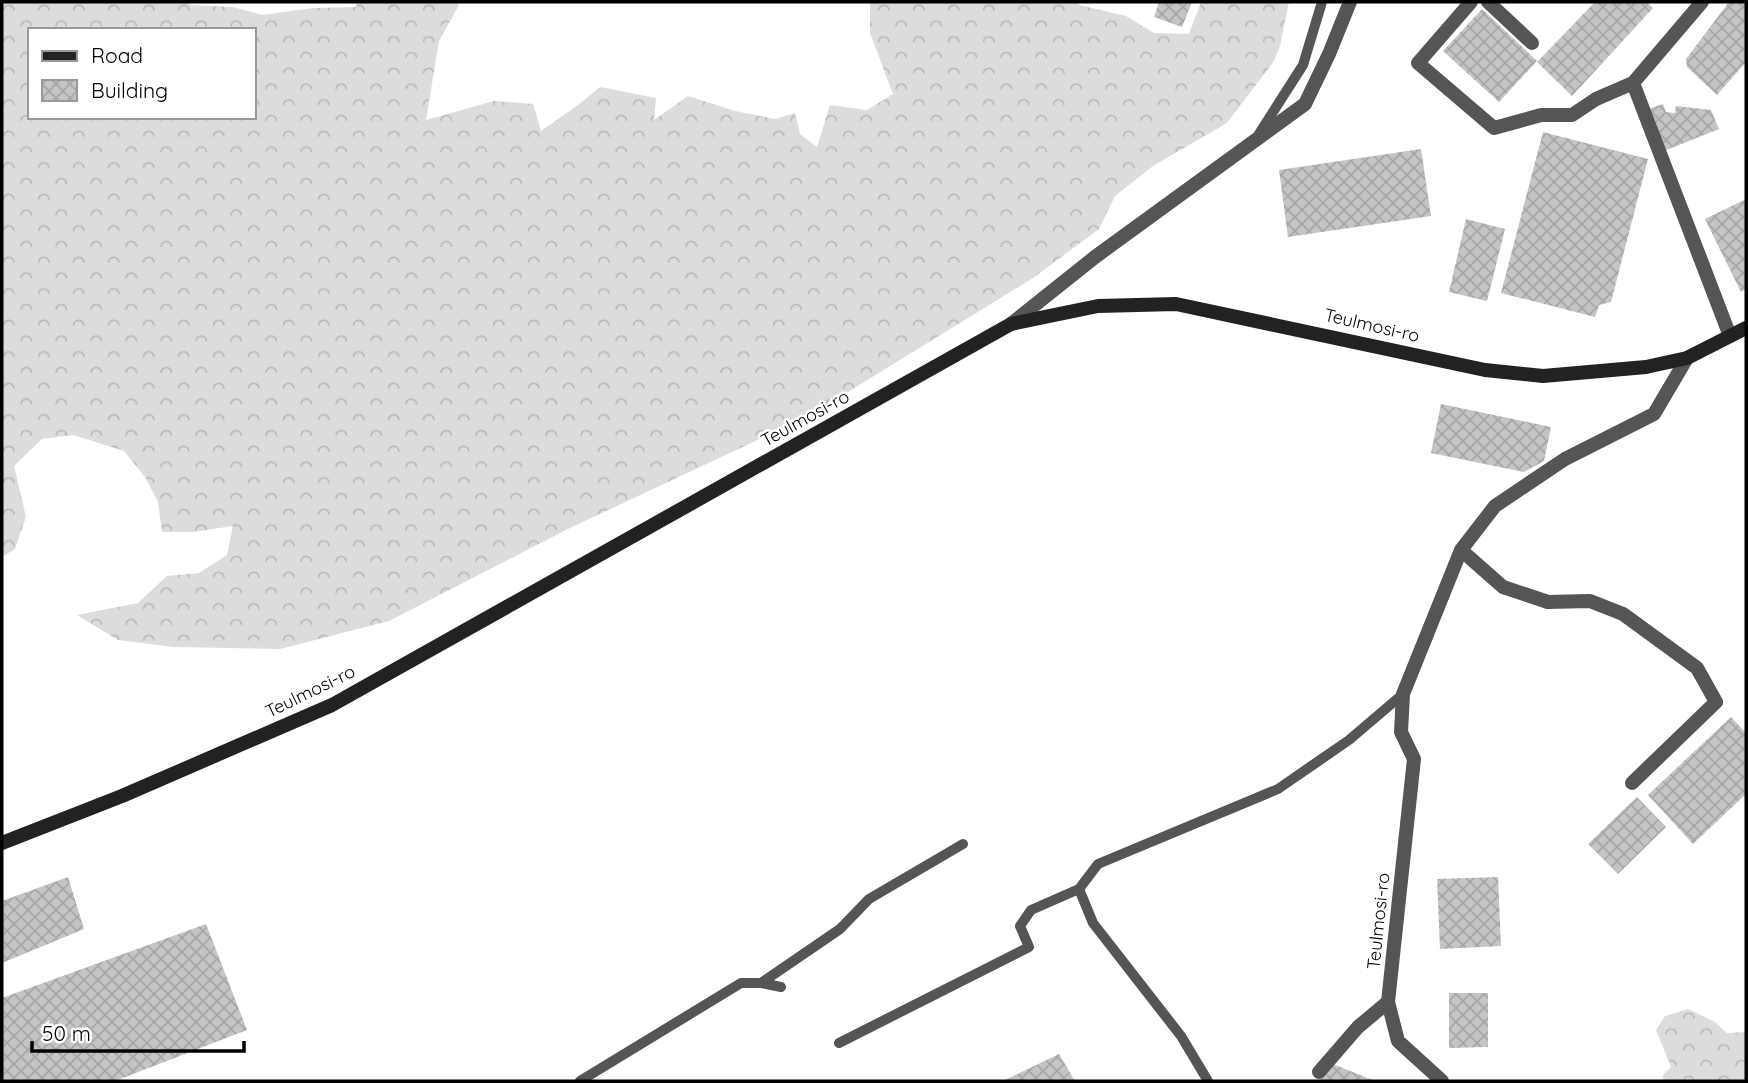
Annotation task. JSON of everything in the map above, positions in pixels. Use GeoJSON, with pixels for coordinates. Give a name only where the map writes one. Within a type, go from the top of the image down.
{"type":"FeatureCollection","features":[{"type":"Feature","properties":{"kind":"main road","name":"Teulmosi-ro"},"geometry":{"type":"LineString","coordinates":[[2,843],[122,796],[332,705],[1012,324],[1098,306],[1176,303],[1485,370],[1543,376],[1646,367],[1686,358],[1746,328]]}},
{"type":"Feature","properties":{"kind":"street"},"geometry":{"type":"LineString","coordinates":[[1012,324],[1095,257],[1305,104],[1350,2]]}},
{"type":"Feature","properties":{"kind":"street"},"geometry":{"type":"LineString","coordinates":[[1471,2],[1418,63],[1494,128],[1541,115],[1572,115],[1596,99],[1633,83],[1702,2]]}},
{"type":"Feature","properties":{"kind":"street"},"geometry":{"type":"LineString","coordinates":[[1488,2],[1532,43]]}},
{"type":"Feature","properties":{"kind":"street"},"geometry":{"type":"LineString","coordinates":[[1633,83],[1730,336]]}},
{"type":"Feature","properties":{"kind":"street","name":"Teulmosi-ro"},"geometry":{"type":"LineString","coordinates":[[1442,1081],[1398,1041],[1388,1002],[1414,759],[1401,732],[1403,694],[1461,550],[1495,506],[1565,459],[1654,414],[1686,358]]}},
{"type":"Feature","properties":{"kind":"street"},"geometry":{"type":"LineString","coordinates":[[1461,550],[1503,587],[1548,602],[1590,601],[1623,614],[1698,668],[1716,702],[1632,783]]}},
{"type":"Feature","properties":{"kind":"street"},"geometry":{"type":"LineString","coordinates":[[1319,1072],[1358,1027],[1388,1002]]}},
{"type":"Feature","properties":{"kind":"lane"},"geometry":{"type":"LineString","coordinates":[[1252,143],[1303,65],[1322,2]]}},
{"type":"Feature","properties":{"kind":"lane"},"geometry":{"type":"LineString","coordinates":[[839,1043],[1029,947],[1020,926],[1031,910],[1079,889],[1098,864],[1278,789],[1349,740],[1403,694]]}},
{"type":"Feature","properties":{"kind":"lane"},"geometry":{"type":"LineString","coordinates":[[761,982],[840,929],[869,899],[963,844]]}},
{"type":"Feature","properties":{"kind":"lane"},"geometry":{"type":"LineString","coordinates":[[1079,889],[1093,923],[1181,1036],[1208,1081]]}},
{"type":"Feature","properties":{"kind":"lane"},"geometry":{"type":"LineString","coordinates":[[580,1081],[741,983],[761,982],[781,987]]}},
{"type":"Feature","properties":{"kind":"green space"},"geometry":{"type":"Polygon","coordinates":[[[2,2],[187,2],[191,5],[233,7],[262,15],[313,8],[356,7],[357,2],[457,2],[459,5],[439,41],[426,120],[494,101],[533,104],[541,131],[600,87],[656,98],[654,120],[688,96],[735,111],[775,119],[795,113],[800,134],[817,147],[830,105],[867,110],[893,94],[870,33],[870,2],[1077,2],[1079,5],[1126,16],[1154,33],[1189,34],[1201,2],[1289,2],[1280,46],[1274,61],[1227,123],[1153,166],[1115,196],[1099,229],[1033,278],[809,416],[570,528],[389,621],[280,649],[174,647],[118,640],[77,615],[138,603],[167,576],[199,573],[227,555],[233,526],[193,532],[162,532],[158,502],[145,477],[124,451],[73,435],[42,439],[14,466],[26,517],[15,549],[2,557],[2,2]]]}},
{"type":"Feature","properties":{"kind":"green space"},"geometry":{"type":"Polygon","coordinates":[[[1688,1009],[1715,1022],[1727,1033],[1746,1032],[1746,1081],[1664,1081],[1662,1076],[1671,1067],[1656,1030],[1665,1016],[1688,1009]]]}},
{"type":"Feature","properties":{"kind":"building"},"geometry":{"type":"Polygon","coordinates":[[[1159,2],[1192,2],[1182,27],[1154,17],[1159,2]]]}},
{"type":"Feature","properties":{"kind":"building"},"geometry":{"type":"Polygon","coordinates":[[[1595,2],[1647,2],[1653,8],[1572,96],[1537,62],[1595,2]]]}},
{"type":"Feature","properties":{"kind":"building"},"geometry":{"type":"Polygon","coordinates":[[[1729,2],[1746,2],[1746,62],[1717,95],[1687,67],[1686,59],[1729,2]]]}},
{"type":"Feature","properties":{"kind":"building"},"geometry":{"type":"Polygon","coordinates":[[[1482,9],[1537,61],[1499,102],[1443,51],[1482,9]]]}},
{"type":"Feature","properties":{"kind":"building"},"geometry":{"type":"Polygon","coordinates":[[[1663,104],[1666,112],[1675,113],[1676,106],[1711,110],[1719,129],[1664,151],[1648,109],[1663,104]]]}},
{"type":"Feature","properties":{"kind":"building"},"geometry":{"type":"Polygon","coordinates":[[[1543,132],[1648,159],[1611,302],[1599,305],[1595,317],[1501,293],[1543,132]]]}},
{"type":"Feature","properties":{"kind":"building"},"geometry":{"type":"Polygon","coordinates":[[[1421,149],[1431,216],[1288,237],[1279,170],[1421,149]]]}},
{"type":"Feature","properties":{"kind":"building"},"geometry":{"type":"Polygon","coordinates":[[[1746,199],[1746,289],[1741,292],[1705,219],[1746,199]]]}},
{"type":"Feature","properties":{"kind":"building"},"geometry":{"type":"Polygon","coordinates":[[[1466,219],[1505,229],[1487,301],[1449,292],[1466,219]]]}},
{"type":"Feature","properties":{"kind":"building"},"geometry":{"type":"Polygon","coordinates":[[[1441,404],[1551,427],[1544,461],[1524,472],[1431,453],[1441,404]]]}},
{"type":"Feature","properties":{"kind":"building"},"geometry":{"type":"Polygon","coordinates":[[[1731,717],[1746,733],[1746,794],[1693,844],[1648,795],[1731,717]]]}},
{"type":"Feature","properties":{"kind":"building"},"geometry":{"type":"Polygon","coordinates":[[[1637,797],[1666,827],[1618,874],[1588,844],[1637,797]]]}},
{"type":"Feature","properties":{"kind":"building"},"geometry":{"type":"Polygon","coordinates":[[[68,877],[84,929],[2,963],[2,901],[68,877]]]}},
{"type":"Feature","properties":{"kind":"building"},"geometry":{"type":"Polygon","coordinates":[[[1498,877],[1501,946],[1440,949],[1437,879],[1498,877]]]}},
{"type":"Feature","properties":{"kind":"building"},"geometry":{"type":"Polygon","coordinates":[[[206,924],[247,1030],[115,1081],[2,1081],[2,998],[206,924]]]}},
{"type":"Feature","properties":{"kind":"building"},"geometry":{"type":"Polygon","coordinates":[[[1449,993],[1488,993],[1488,1047],[1449,1048],[1449,993]]]}},
{"type":"Feature","properties":{"kind":"building"},"geometry":{"type":"Polygon","coordinates":[[[1059,1054],[1075,1081],[1003,1081],[1059,1054]]]}},
{"type":"Feature","properties":{"kind":"building"},"geometry":{"type":"Polygon","coordinates":[[[1328,1062],[1375,1081],[1320,1081],[1328,1062]]]}}]}
